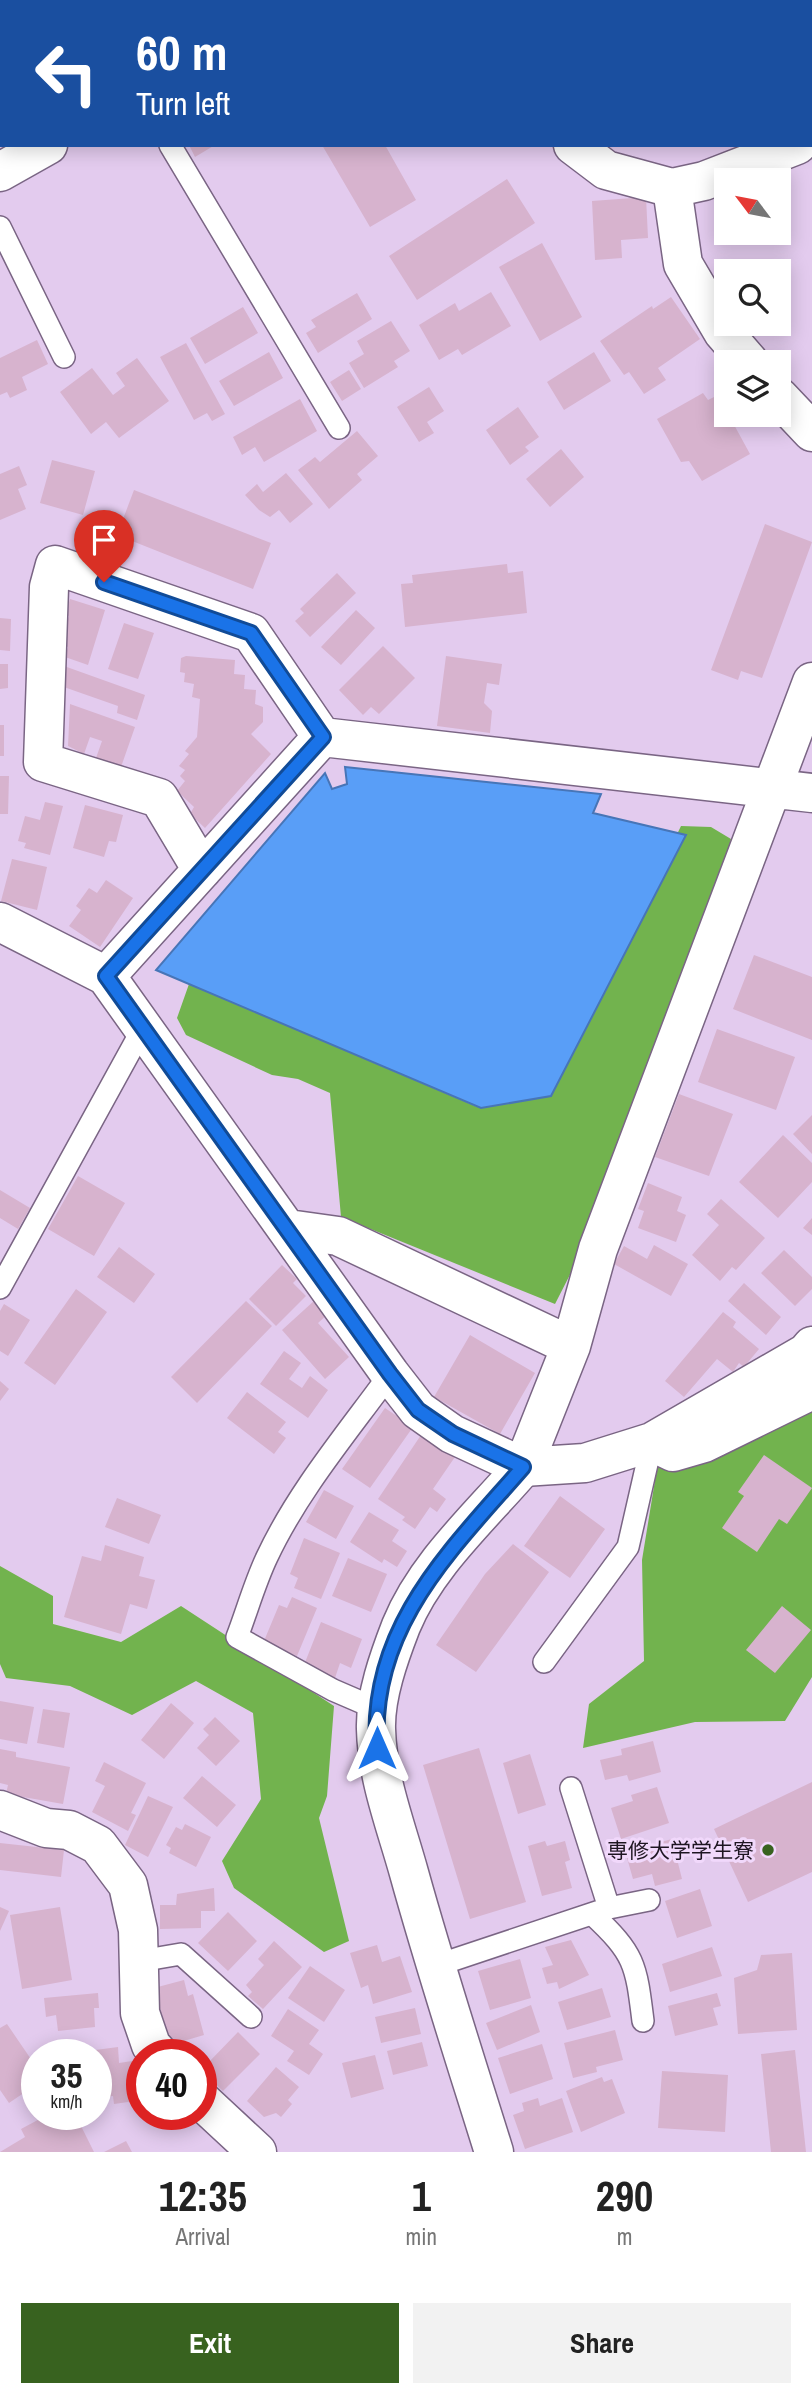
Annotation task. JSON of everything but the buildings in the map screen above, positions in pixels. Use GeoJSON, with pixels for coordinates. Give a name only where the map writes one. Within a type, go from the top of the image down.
{"type":"FeatureCollection","features":[{"type":"Feature","properties":{"kind":"street"},"geometry":{"type":"LineString","coordinates":[[0,172],[44,147]]}},
{"type":"Feature","properties":{"kind":"street"},"geometry":{"type":"LineString","coordinates":[[576,147],[606,170],[672,188],[704,181],[792,147]]}},
{"type":"Feature","properties":{"kind":"street"},"geometry":{"type":"LineString","coordinates":[[672,188],[683,264],[723,332],[739,350]]}},
{"type":"Feature","properties":{"kind":"street"},"geometry":{"type":"LineString","coordinates":[[791,410],[812,432]]}},
{"type":"Feature","properties":{"kind":"street"},"geometry":{"type":"LineString","coordinates":[[202,870],[159,798],[43,762],[49,587],[55,565],[251,633],[323,737],[812,793]]}},
{"type":"Feature","properties":{"kind":"street"},"geometry":{"type":"LineString","coordinates":[[494,2152],[435,1966],[385,1787],[377,1748],[377,1709],[401,1626],[418,1592],[439,1563],[523,1467],[571,1346],[598,1249],[812,682]]}},
{"type":"Feature","properties":{"kind":"street"},"geometry":{"type":"LineString","coordinates":[[106,976],[323,737]]}},
{"type":"Feature","properties":{"kind":"street"},"geometry":{"type":"LineString","coordinates":[[6,929],[106,976],[390,1374],[418,1410],[453,1434],[523,1467],[586,1463],[652,1442],[806,1353],[812,1346]]}},
{"type":"Feature","properties":{"kind":"street"},"geometry":{"type":"LineString","coordinates":[[288,1230],[338,1236],[571,1346]]}},
{"type":"Feature","properties":{"kind":"street"},"geometry":{"type":"LineString","coordinates":[[652,1442],[673,1452],[704,1443],[812,1390]]}},
{"type":"Feature","properties":{"kind":"street"},"geometry":{"type":"LineString","coordinates":[[0,1810],[46,1828],[69,1830],[98,1845],[128,1885],[138,1930],[139,2013],[149,2039]]}},
{"type":"Feature","properties":{"kind":"street"},"geometry":{"type":"LineString","coordinates":[[217,2115],[257,2152]]}},
{"type":"Feature","properties":{"kind":"lane"},"geometry":{"type":"LineString","coordinates":[[171,147],[339,428]]}},
{"type":"Feature","properties":{"kind":"lane"},"geometry":{"type":"LineString","coordinates":[[0,227],[64,357]]}},
{"type":"Feature","properties":{"kind":"lane"},"geometry":{"type":"LineString","coordinates":[[0,1288],[143,1028]]}},
{"type":"Feature","properties":{"kind":"lane"},"geometry":{"type":"LineString","coordinates":[[377,1709],[333,1690],[237,1637],[266,1559],[280,1532],[307,1488],[390,1374]]}},
{"type":"Feature","properties":{"kind":"lane"},"geometry":{"type":"LineString","coordinates":[[544,1662],[628,1547],[652,1442]]}},
{"type":"Feature","properties":{"kind":"lane"},"geometry":{"type":"LineString","coordinates":[[571,1788],[600,1911],[636,1969],[643,2021]]}},
{"type":"Feature","properties":{"kind":"lane"},"geometry":{"type":"LineString","coordinates":[[435,1966],[600,1911],[649,1900]]}},
{"type":"Feature","properties":{"kind":"lane"},"geometry":{"type":"LineString","coordinates":[[140,1961],[181,1954],[250,2017]]}},
{"type":"Feature","properties":{"kind":"green space"},"geometry":{"type":"Polygon","coordinates":[[[681,826],[711,827],[731,839],[716,903],[601,1214],[555,1304],[341,1217],[330,1093],[298,1079],[272,1075],[186,1035],[177,1018],[189,984],[480,1108],[550,1096],[681,826]]]}},
{"type":"Feature","properties":{"kind":"green space"},"geometry":{"type":"Polygon","coordinates":[[[812,1386],[812,1677],[785,1721],[695,1722],[583,1748],[589,1704],[644,1661],[642,1560],[658,1462],[812,1386]]]}},
{"type":"Feature","properties":{"kind":"green space"},"geometry":{"type":"Polygon","coordinates":[[[0,1566],[53,1596],[53,1624],[121,1642],[181,1606],[334,1706],[327,1796],[319,1818],[349,1941],[324,1952],[234,1888],[222,1861],[261,1799],[253,1713],[196,1681],[132,1715],[70,1686],[6,1678],[0,1664],[0,1566]]]}},
{"type":"Feature","properties":{"kind":"water"},"geometry":{"type":"Polygon","coordinates":[[[345,767],[601,794],[593,813],[686,835],[551,1096],[481,1108],[156,970],[325,773],[332,789],[347,784],[345,767]]]}},
{"type":"Feature","properties":{"kind":"place","name":"専修大学学生寮"},"geometry":{"type":"Point","coordinates":[768,1850]}},
{"type":"Feature","properties":{"kind":"route"},"geometry":{"type":"LineString","coordinates":[[104,582],[251,633],[323,737],[106,976],[418,1410],[453,1434],[523,1467],[439,1563],[418,1592],[401,1626],[386,1673],[377,1709],[377,1748]]}}]}
